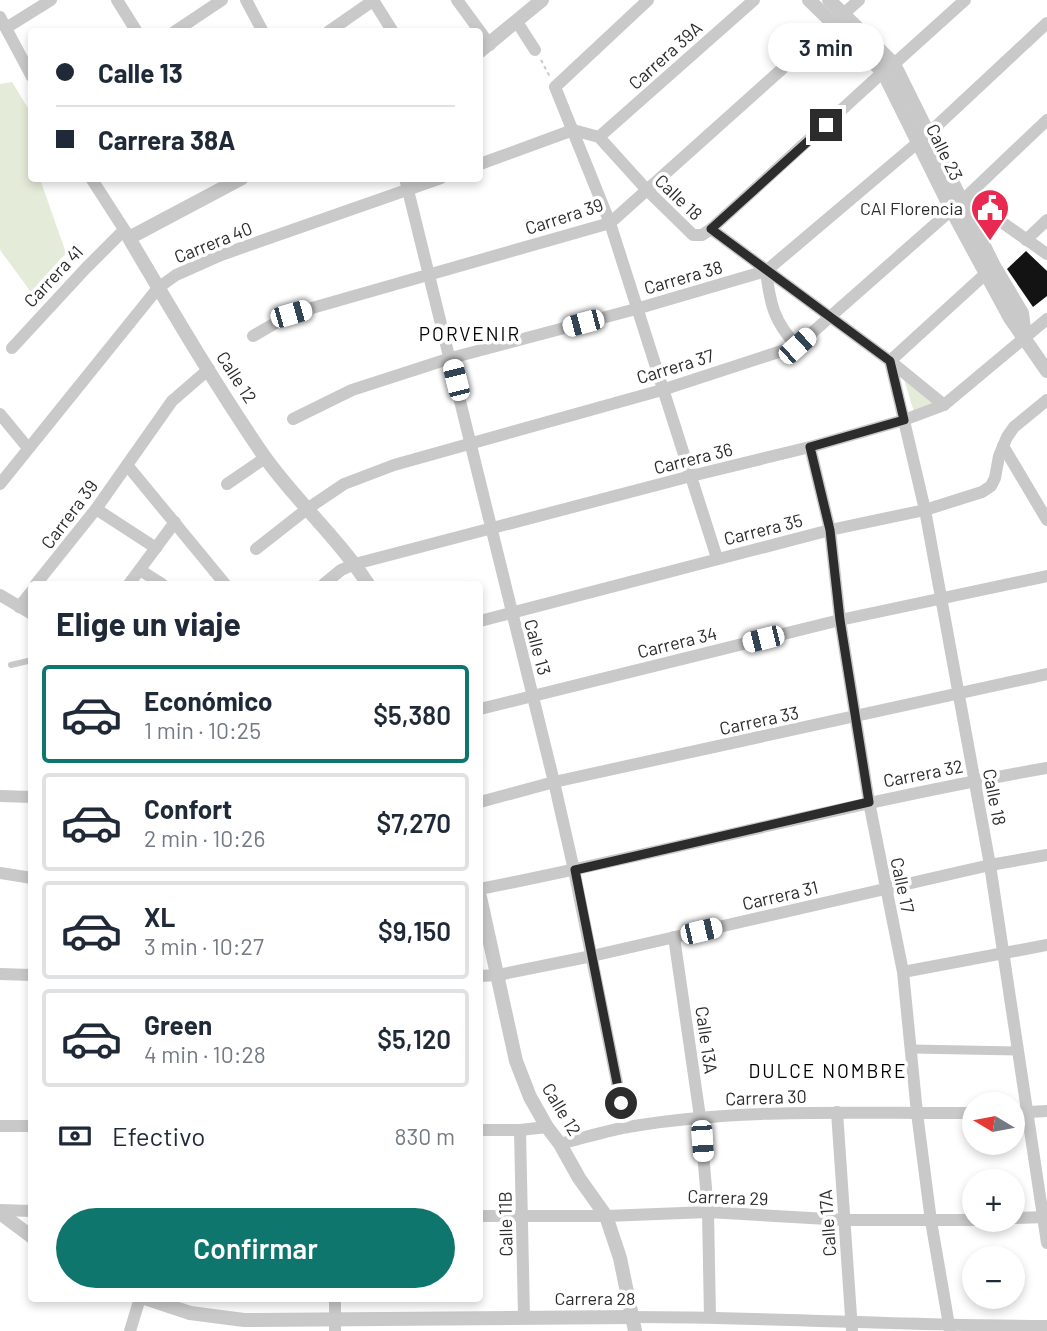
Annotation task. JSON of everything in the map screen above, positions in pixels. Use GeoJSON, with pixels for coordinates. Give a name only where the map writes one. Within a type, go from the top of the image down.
{"type":"FeatureCollection","features":[{"type":"Feature","properties":{"kind":"street"},"geometry":{"type":"LineString","coordinates":[[28,69],[3,22],[51,0]]}},
{"type":"Feature","properties":{"kind":"street"},"geometry":{"type":"LineString","coordinates":[[117,0],[134,28]]}},
{"type":"Feature","properties":{"kind":"street"},"geometry":{"type":"LineString","coordinates":[[180,28],[222,0]]}},
{"type":"Feature","properties":{"kind":"street"},"geometry":{"type":"LineString","coordinates":[[246,0],[261,28]]}},
{"type":"Feature","properties":{"kind":"street"},"geometry":{"type":"LineString","coordinates":[[334,28],[374,0],[391,28]]}},
{"type":"Feature","properties":{"kind":"street"},"geometry":{"type":"LineString","coordinates":[[457,0],[473,28]]}},
{"type":"Feature","properties":{"kind":"street"},"geometry":{"type":"LineString","coordinates":[[485,48],[542,0]]}},
{"type":"Feature","properties":{"kind":"street"},"geometry":{"type":"LineString","coordinates":[[648,0],[555,87],[610,223],[717,558]]}},
{"type":"Feature","properties":{"kind":"street","name":"Carrera 39A"},"geometry":{"type":"LineString","coordinates":[[599,137],[754,0]]}},
{"type":"Feature","properties":{"kind":"street","name":"Calle 23"},"geometry":{"type":"LineString","coordinates":[[809,0],[839,18],[889,68],[959,202],[990,269],[1022,313],[1026,338],[1047,371]]}},
{"type":"Feature","properties":{"kind":"street","name":"Calle 23"},"geometry":{"type":"LineString","coordinates":[[829,0],[839,18]]}},
{"type":"Feature","properties":{"kind":"street","name":"Carrera 39"},"geometry":{"type":"LineString","coordinates":[[253,336],[291,314],[610,223],[859,0]]}},
{"type":"Feature","properties":{"kind":"street"},"geometry":{"type":"LineString","coordinates":[[711,229],[965,0]]}},
{"type":"Feature","properties":{"kind":"street"},"geometry":{"type":"LineString","coordinates":[[517,22],[535,50]]}},
{"type":"Feature","properties":{"kind":"street","name":"Carrera 38"},"geometry":{"type":"LineString","coordinates":[[293,419],[352,390],[451,358],[766,271],[924,138],[1047,23]]}},
{"type":"Feature","properties":{"kind":"street","name":"Carrera 37"},"geometry":{"type":"LineString","coordinates":[[256,548],[344,484],[394,465],[662,390],[797,346],[1047,120]]}},
{"type":"Feature","properties":{"kind":"street"},"geometry":{"type":"LineString","coordinates":[[483,163],[573,130],[599,137]]}},
{"type":"Feature","properties":{"kind":"street","name":"Calle 18"},"geometry":{"type":"LineString","coordinates":[[599,137],[693,235],[702,235],[711,229],[890,361],[944,405]]}},
{"type":"Feature","properties":{"kind":"street","name":"Calle 12"},"geometry":{"type":"LineString","coordinates":[[95,182],[265,457],[355,564],[366,581]]}},
{"type":"Feature","properties":{"kind":"street","name":"Carrera 41"},"geometry":{"type":"LineString","coordinates":[[12,348],[86,268],[127,234],[234,182]]}},
{"type":"Feature","properties":{"kind":"street","name":"Calle 13"},"geometry":{"type":"LineString","coordinates":[[406,185],[451,358],[575,870],[626,1127]]}},
{"type":"Feature","properties":{"kind":"street","name":"Carrera 40"},"geometry":{"type":"LineString","coordinates":[[0,484],[158,288],[176,275],[220,255],[406,185]]}},
{"type":"Feature","properties":{"kind":"street"},"geometry":{"type":"LineString","coordinates":[[959,202],[1047,254]]}},
{"type":"Feature","properties":{"kind":"street"},"geometry":{"type":"LineString","coordinates":[[1026,240],[1047,220]]}},
{"type":"Feature","properties":{"kind":"street"},"geometry":{"type":"LineString","coordinates":[[890,361],[990,269]]}},
{"type":"Feature","properties":{"kind":"street"},"geometry":{"type":"LineString","coordinates":[[766,271],[778,324],[797,346]]}},
{"type":"Feature","properties":{"kind":"street","name":"Carrera 36"},"geometry":{"type":"LineString","coordinates":[[328,581],[341,570],[355,564],[810,447],[904,420],[944,405],[1047,319]]}},
{"type":"Feature","properties":{"kind":"street","name":"Calle 18"},"geometry":{"type":"LineString","coordinates":[[890,361],[925,509],[990,865],[1047,1243]]}},
{"type":"Feature","properties":{"kind":"street","name":"Carrera 39"},"geometry":{"type":"LineString","coordinates":[[38,581],[96,509],[172,401],[209,369]]}},
{"type":"Feature","properties":{"kind":"street","name":"Carrera 35"},"geometry":{"type":"LineString","coordinates":[[483,620],[717,558],[925,509],[982,492],[991,486],[995,478],[999,456],[1014,427],[1047,400]]}},
{"type":"Feature","properties":{"kind":"street"},"geometry":{"type":"LineString","coordinates":[[0,414],[28,448]]}},
{"type":"Feature","properties":{"kind":"street"},"geometry":{"type":"LineString","coordinates":[[1003,446],[1047,520]]}},
{"type":"Feature","properties":{"kind":"street","name":"Calle 17"},"geometry":{"type":"LineString","coordinates":[[810,447],[830,530],[855,718],[903,972],[931,1222],[949,1328]]}},
{"type":"Feature","properties":{"kind":"street"},"geometry":{"type":"LineString","coordinates":[[227,484],[265,457]]}},
{"type":"Feature","properties":{"kind":"street"},"geometry":{"type":"LineString","coordinates":[[127,465],[223,581]]}},
{"type":"Feature","properties":{"kind":"street"},"geometry":{"type":"LineString","coordinates":[[96,509],[156,548]]}},
{"type":"Feature","properties":{"kind":"street"},"geometry":{"type":"LineString","coordinates":[[132,581],[175,522]]}},
{"type":"Feature","properties":{"kind":"street"},"geometry":{"type":"LineString","coordinates":[[140,570],[157,581]]}},
{"type":"Feature","properties":{"kind":"street","name":"Carrera 34"},"geometry":{"type":"LineString","coordinates":[[483,708],[840,620],[1047,576]]}},
{"type":"Feature","properties":{"kind":"street"},"geometry":{"type":"LineString","coordinates":[[0,595],[28,612]]}},
{"type":"Feature","properties":{"kind":"street"},"geometry":{"type":"LineString","coordinates":[[19,607],[28,596]]}},
{"type":"Feature","properties":{"kind":"street","name":"Carrera 33"},"geometry":{"type":"LineString","coordinates":[[483,801],[554,782],[1047,674]]}},
{"type":"Feature","properties":{"kind":"street","name":"Carrera 32"},"geometry":{"type":"LineString","coordinates":[[483,888],[575,870],[869,802],[1047,768]]}},
{"type":"Feature","properties":{"kind":"street"},"geometry":{"type":"LineString","coordinates":[[0,796],[28,797]]}},
{"type":"Feature","properties":{"kind":"street","name":"Carrera 31"},"geometry":{"type":"LineString","coordinates":[[483,976],[592,956],[990,865],[1047,855]]}},
{"type":"Feature","properties":{"kind":"street"},"geometry":{"type":"LineString","coordinates":[[0,873],[28,877]]}},
{"type":"Feature","properties":{"kind":"street","name":"Calle 12"},"geometry":{"type":"LineString","coordinates":[[483,910],[516,1061],[530,1097],[547,1127],[606,1216],[620,1258],[634,1324]]}},
{"type":"Feature","properties":{"kind":"street","name":"Calle 13A"},"geometry":{"type":"LineString","coordinates":[[674,937],[700,1117],[708,1212],[710,1317]]}},
{"type":"Feature","properties":{"kind":"street"},"geometry":{"type":"LineString","coordinates":[[903,972],[1047,945]]}},
{"type":"Feature","properties":{"kind":"street"},"geometry":{"type":"LineString","coordinates":[[0,974],[28,975]]}},
{"type":"Feature","properties":{"kind":"street"},"geometry":{"type":"LineString","coordinates":[[912,1049],[1017,1051]]}},
{"type":"Feature","properties":{"kind":"street"},"geometry":{"type":"LineString","coordinates":[[1027,1113],[1047,1111]]}},
{"type":"Feature","properties":{"kind":"street","name":"Carrera 30"},"geometry":{"type":"LineString","coordinates":[[560,1144],[626,1127],[700,1117],[837,1112],[962,1113]]}},
{"type":"Feature","properties":{"kind":"street","name":"Calle 17A"},"geometry":{"type":"LineString","coordinates":[[837,1112],[852,1326]]}},
{"type":"Feature","properties":{"kind":"street"},"geometry":{"type":"LineString","coordinates":[[0,1126],[28,1126]]}},
{"type":"Feature","properties":{"kind":"street"},"geometry":{"type":"LineString","coordinates":[[483,1130],[547,1127]]}},
{"type":"Feature","properties":{"kind":"street","name":"Calle 11B"},"geometry":{"type":"LineString","coordinates":[[520,1130],[524,1317]]}},
{"type":"Feature","properties":{"kind":"street"},"geometry":{"type":"LineString","coordinates":[[0,1212],[28,1211]]}},
{"type":"Feature","properties":{"kind":"street"},"geometry":{"type":"LineString","coordinates":[[0,1212],[28,1234]]}},
{"type":"Feature","properties":{"kind":"street","name":"Carrera 29"},"geometry":{"type":"LineString","coordinates":[[483,1216],[606,1216],[708,1212],[845,1220],[962,1221]]}},
{"type":"Feature","properties":{"kind":"street"},"geometry":{"type":"LineString","coordinates":[[1025,1218],[1045,1217]]}},
{"type":"Feature","properties":{"kind":"street"},"geometry":{"type":"LineString","coordinates":[[130,1331],[141,1302]]}},
{"type":"Feature","properties":{"kind":"street","name":"Carrera 28"},"geometry":{"type":"LineString","coordinates":[[155,1302],[190,1313],[244,1320],[335,1325],[524,1317],[634,1324],[710,1317],[852,1326],[1047,1326]]}},
{"type":"Feature","properties":{"kind":"street"},"geometry":{"type":"LineString","coordinates":[[335,1302],[335,1325]]}},
{"type":"Feature","properties":{"kind":"lane"},"geometry":{"type":"LineString","coordinates":[[11,665],[28,661]]}},
{"type":"Feature","properties":{"kind":"path"},"geometry":{"type":"LineString","coordinates":[[535,50],[555,87]]}},
{"type":"Feature","properties":{"kind":"green space"},"geometry":{"type":"Polygon","coordinates":[[[12,82],[28,108],[28,182],[41,182],[66,253],[31,292],[0,250],[0,84],[12,82]]]}},
{"type":"Feature","properties":{"kind":"green space"},"geometry":{"type":"Polygon","coordinates":[[[904,379],[936,404],[914,412],[904,379]]]}},
{"type":"Feature","properties":{"kind":"building"},"geometry":{"type":"Polygon","coordinates":[[[1026,251],[1047,271],[1047,296],[1033,307],[1007,269],[1026,251]]]}},
{"type":"Feature","properties":{"kind":"place","name":"CAI Florencia"},"geometry":{"type":"Point","coordinates":[990,242]}},
{"type":"Feature","properties":{"kind":"district","name":"PORVENIR"},"geometry":{"type":"Point","coordinates":[470,333]}},
{"type":"Feature","properties":{"kind":"district","name":"DULCE NOMBRE"},"geometry":{"type":"Point","coordinates":[828,1070]}},
{"type":"Feature","properties":{"kind":"route"},"geometry":{"type":"LineString","coordinates":[[621,1103],[575,870],[869,802],[840,620],[830,530],[810,447],[904,420],[890,361],[711,229],[826,125]]}}]}
